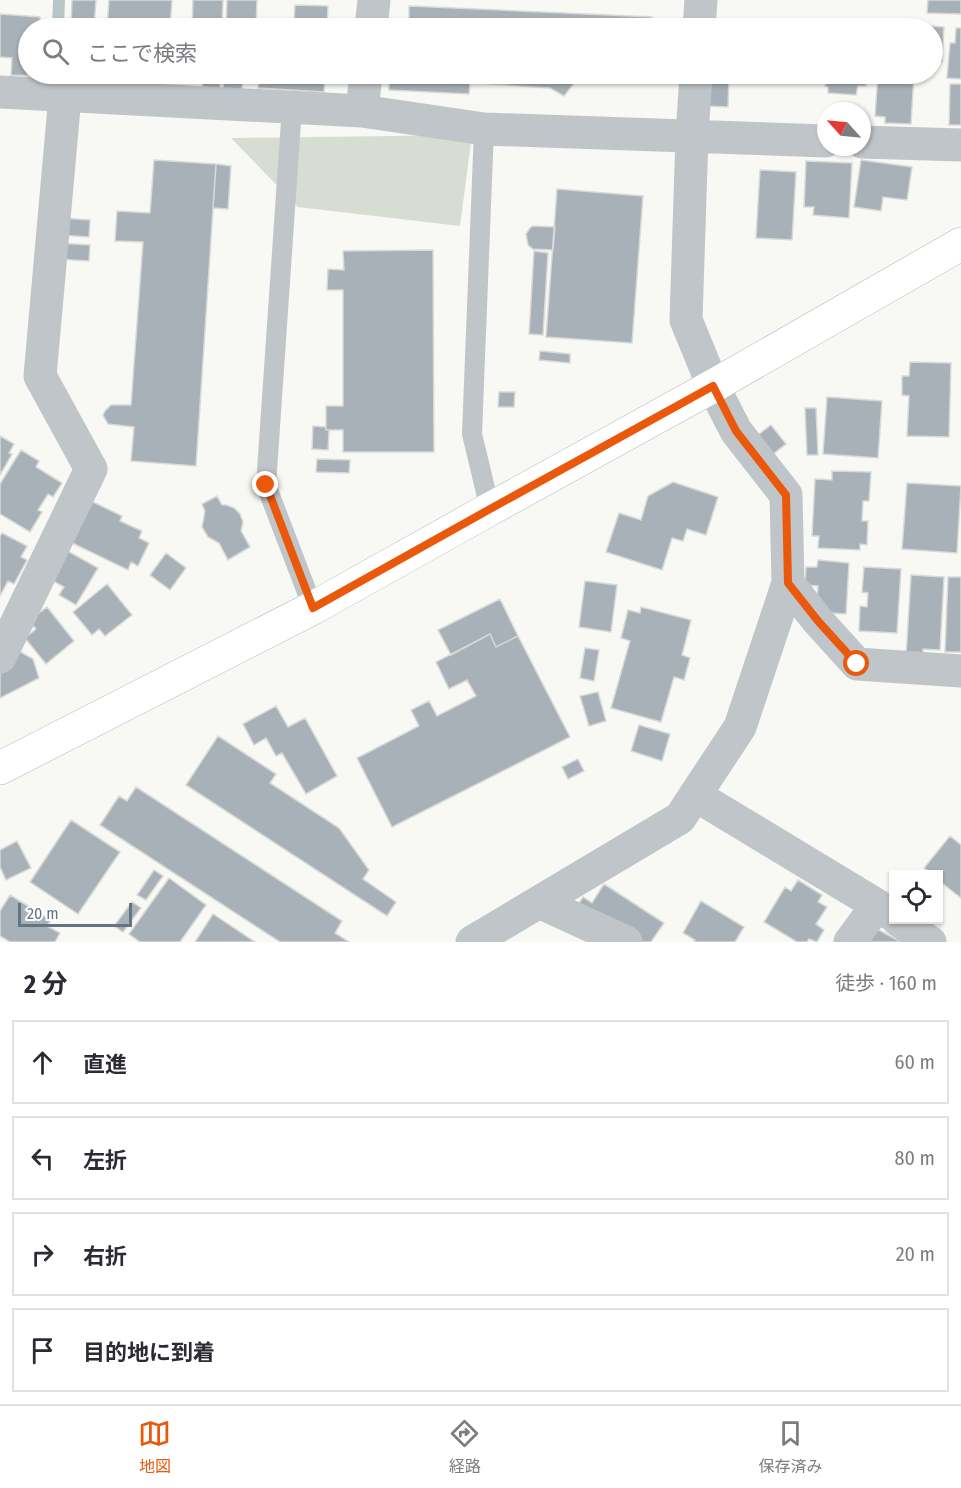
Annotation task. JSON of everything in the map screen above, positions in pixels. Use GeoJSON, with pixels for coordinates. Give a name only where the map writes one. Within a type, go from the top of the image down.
{"type":"FeatureCollection","features":[{"type":"Feature","properties":{"kind":"street"},"geometry":{"type":"LineString","coordinates":[[371,18],[374,0]]}},
{"type":"Feature","properties":{"kind":"street"},"geometry":{"type":"LineString","coordinates":[[700,18],[701,0]]}},
{"type":"Feature","properties":{"kind":"street"},"geometry":{"type":"LineString","coordinates":[[362,111],[365,84]]}},
{"type":"Feature","properties":{"kind":"street"},"geometry":{"type":"LineString","coordinates":[[472,942],[680,818],[740,727],[788,583],[786,495],[736,431],[713,386],[686,321],[695,84]]}},
{"type":"Feature","properties":{"kind":"street"},"geometry":{"type":"LineString","coordinates":[[0,92],[362,111],[484,129],[817,141]]}},
{"type":"Feature","properties":{"kind":"street"},"geometry":{"type":"LineString","coordinates":[[0,657],[91,469],[40,376],[65,96]]}},
{"type":"Feature","properties":{"kind":"street"},"geometry":{"type":"LineString","coordinates":[[871,142],[961,145]]}},
{"type":"Feature","properties":{"kind":"street"},"geometry":{"type":"LineString","coordinates":[[0,768],[313,608],[713,386],[961,244]]}},
{"type":"Feature","properties":{"kind":"street"},"geometry":{"type":"LineString","coordinates":[[788,583],[818,621],[857,664],[961,671]]}},
{"type":"Feature","properties":{"kind":"street"},"geometry":{"type":"LineString","coordinates":[[695,795],[889,913]]}},
{"type":"Feature","properties":{"kind":"street"},"geometry":{"type":"LineString","coordinates":[[538,902],[626,942]]}},
{"type":"Feature","properties":{"kind":"street"},"geometry":{"type":"LineString","coordinates":[[850,942],[889,915]]}},
{"type":"Feature","properties":{"kind":"street"},"geometry":{"type":"LineString","coordinates":[[904,924],[930,942]]}},
{"type":"Feature","properties":{"kind":"lane"},"geometry":{"type":"LineString","coordinates":[[292,107],[266,485],[313,608]]}},
{"type":"Feature","properties":{"kind":"lane"},"geometry":{"type":"LineString","coordinates":[[484,129],[472,435],[490,509]]}},
{"type":"Feature","properties":{"kind":"shaded area"},"geometry":{"type":"Polygon","coordinates":[[[472,135],[460,226],[298,207],[231,138],[472,135]]]}},
{"type":"Feature","properties":{"kind":"building"},"geometry":{"type":"Polygon","coordinates":[[[72,0],[96,0],[95,18],[71,18],[72,0]]]}},
{"type":"Feature","properties":{"kind":"building"},"geometry":{"type":"Polygon","coordinates":[[[109,0],[172,0],[171,18],[108,18],[109,0]]]}},
{"type":"Feature","properties":{"kind":"building"},"geometry":{"type":"Polygon","coordinates":[[[193,0],[223,0],[222,18],[192,18],[193,0]]]}},
{"type":"Feature","properties":{"kind":"building"},"geometry":{"type":"Polygon","coordinates":[[[227,0],[257,0],[256,18],[226,18],[227,0]]]}},
{"type":"Feature","properties":{"kind":"building"},"geometry":{"type":"Polygon","coordinates":[[[928,0],[961,0],[961,14],[927,13],[928,0]]]}},
{"type":"Feature","properties":{"kind":"building"},"geometry":{"type":"Polygon","coordinates":[[[295,5],[328,6],[327,18],[294,18],[295,5]]]}},
{"type":"Feature","properties":{"kind":"building"},"geometry":{"type":"Polygon","coordinates":[[[409,6],[652,17],[651,18],[409,18],[409,6]]]}},
{"type":"Feature","properties":{"kind":"building"},"geometry":{"type":"Polygon","coordinates":[[[0,14],[40,17],[18,18],[18,75],[11,75],[12,58],[0,57],[0,14]]]}},
{"type":"Feature","properties":{"kind":"building"},"geometry":{"type":"Polygon","coordinates":[[[956,28],[961,28],[961,79],[947,78],[950,43],[955,43],[956,28]]]}},
{"type":"Feature","properties":{"kind":"building"},"geometry":{"type":"Polygon","coordinates":[[[202,84],[220,84],[220,90],[202,89],[202,84]]]}},
{"type":"Feature","properties":{"kind":"building"},"geometry":{"type":"Polygon","coordinates":[[[223,84],[242,84],[242,91],[223,89],[223,84]]]}},
{"type":"Feature","properties":{"kind":"building"},"geometry":{"type":"Polygon","coordinates":[[[258,84],[324,84],[324,92],[258,88],[258,84]]]}},
{"type":"Feature","properties":{"kind":"building"},"geometry":{"type":"Polygon","coordinates":[[[389,84],[470,84],[469,94],[389,90],[389,84]]]}},
{"type":"Feature","properties":{"kind":"building"},"geometry":{"type":"Polygon","coordinates":[[[491,84],[574,84],[564,96],[550,88],[491,84]]]}},
{"type":"Feature","properties":{"kind":"building"},"geometry":{"type":"Polygon","coordinates":[[[707,84],[729,84],[728,107],[706,106],[707,84]]]}},
{"type":"Feature","properties":{"kind":"building"},"geometry":{"type":"Polygon","coordinates":[[[825,84],[866,84],[866,86],[858,86],[856,95],[828,93],[828,87],[825,84]]]}},
{"type":"Feature","properties":{"kind":"building"},"geometry":{"type":"Polygon","coordinates":[[[877,84],[913,84],[911,124],[885,123],[885,117],[875,116],[877,84]]]}},
{"type":"Feature","properties":{"kind":"building"},"geometry":{"type":"Polygon","coordinates":[[[950,84],[961,84],[961,125],[949,125],[950,84]]]}},
{"type":"Feature","properties":{"kind":"building"},"geometry":{"type":"Polygon","coordinates":[[[154,160],[216,164],[196,466],[131,461],[134,427],[108,424],[103,415],[111,405],[131,405],[143,242],[115,241],[117,211],[150,213],[154,160]]]}},
{"type":"Feature","properties":{"kind":"building"},"geometry":{"type":"Polygon","coordinates":[[[861,160],[912,167],[907,200],[883,197],[881,211],[854,207],[861,160]]]}},
{"type":"Feature","properties":{"kind":"building"},"geometry":{"type":"Polygon","coordinates":[[[806,161],[852,163],[849,218],[813,215],[814,207],[804,207],[806,161]]]}},
{"type":"Feature","properties":{"kind":"building"},"geometry":{"type":"Polygon","coordinates":[[[216,164],[231,166],[228,209],[213,208],[216,164]]]}},
{"type":"Feature","properties":{"kind":"building"},"geometry":{"type":"Polygon","coordinates":[[[760,170],[796,172],[792,240],[756,238],[760,170]]]}},
{"type":"Feature","properties":{"kind":"building"},"geometry":{"type":"Polygon","coordinates":[[[557,189],[643,196],[632,343],[546,337],[557,189]]]}},
{"type":"Feature","properties":{"kind":"building"},"geometry":{"type":"Polygon","coordinates":[[[61,218],[90,220],[89,237],[60,235],[61,218]]]}},
{"type":"Feature","properties":{"kind":"building"},"geometry":{"type":"Polygon","coordinates":[[[533,226],[555,227],[553,250],[533,249],[528,245],[526,234],[533,226]]]}},
{"type":"Feature","properties":{"kind":"building"},"geometry":{"type":"Polygon","coordinates":[[[58,243],[90,245],[89,261],[57,259],[58,243]]]}},
{"type":"Feature","properties":{"kind":"building"},"geometry":{"type":"Polygon","coordinates":[[[433,250],[434,452],[343,452],[343,430],[326,430],[326,406],[343,406],[343,290],[327,290],[328,269],[344,270],[343,251],[433,250]]]}},
{"type":"Feature","properties":{"kind":"building"},"geometry":{"type":"Polygon","coordinates":[[[534,251],[548,253],[543,335],[529,334],[534,251]]]}},
{"type":"Feature","properties":{"kind":"building"},"geometry":{"type":"Polygon","coordinates":[[[540,351],[570,354],[570,363],[539,360],[540,351]]]}},
{"type":"Feature","properties":{"kind":"building"},"geometry":{"type":"Polygon","coordinates":[[[910,362],[951,363],[949,437],[907,436],[909,396],[902,395],[902,376],[909,376],[910,362]]]}},
{"type":"Feature","properties":{"kind":"building"},"geometry":{"type":"Polygon","coordinates":[[[499,392],[515,392],[514,407],[498,407],[499,392]]]}},
{"type":"Feature","properties":{"kind":"building"},"geometry":{"type":"Polygon","coordinates":[[[827,397],[882,401],[878,458],[823,454],[827,397]]]}},
{"type":"Feature","properties":{"kind":"building"},"geometry":{"type":"Polygon","coordinates":[[[805,408],[816,408],[818,455],[807,455],[805,408]]]}},
{"type":"Feature","properties":{"kind":"building"},"geometry":{"type":"Polygon","coordinates":[[[771,425],[786,444],[773,454],[758,435],[771,425]]]}},
{"type":"Feature","properties":{"kind":"building"},"geometry":{"type":"Polygon","coordinates":[[[313,426],[326,427],[326,430],[329,430],[328,450],[312,449],[313,426]]]}},
{"type":"Feature","properties":{"kind":"building"},"geometry":{"type":"Polygon","coordinates":[[[0,436],[14,444],[9,453],[12,454],[0,475],[0,436]]]}},
{"type":"Feature","properties":{"kind":"building"},"geometry":{"type":"Polygon","coordinates":[[[21,450],[39,461],[36,467],[62,483],[53,497],[48,494],[38,510],[42,512],[30,532],[0,514],[0,484],[21,450]]]}},
{"type":"Feature","properties":{"kind":"building"},"geometry":{"type":"Polygon","coordinates":[[[317,459],[350,460],[349,473],[316,472],[317,459]]]}},
{"type":"Feature","properties":{"kind":"building"},"geometry":{"type":"Polygon","coordinates":[[[832,471],[871,472],[869,501],[863,501],[862,521],[868,521],[867,545],[860,544],[860,550],[818,548],[819,536],[812,536],[815,479],[832,480],[832,471]]]}},
{"type":"Feature","properties":{"kind":"building"},"geometry":{"type":"Polygon","coordinates":[[[673,482],[718,497],[706,535],[687,529],[683,541],[672,538],[662,570],[606,552],[619,513],[641,520],[648,496],[673,482]]]}},
{"type":"Feature","properties":{"kind":"building"},"geometry":{"type":"Polygon","coordinates":[[[907,483],[961,486],[957,553],[902,549],[907,483]]]}},
{"type":"Feature","properties":{"kind":"building"},"geometry":{"type":"Polygon","coordinates":[[[217,496],[222,505],[234,508],[240,514],[243,522],[241,531],[250,547],[228,560],[219,543],[208,537],[202,527],[205,511],[202,504],[217,496]]]}},
{"type":"Feature","properties":{"kind":"building"},"geometry":{"type":"Polygon","coordinates":[[[89,500],[122,516],[120,521],[142,531],[139,538],[149,543],[138,566],[131,562],[128,570],[68,541],[89,500]]]}},
{"type":"Feature","properties":{"kind":"building"},"geometry":{"type":"Polygon","coordinates":[[[2,533],[27,546],[21,557],[27,560],[14,584],[8,581],[0,596],[0,536],[2,533]]]}},
{"type":"Feature","properties":{"kind":"building"},"geometry":{"type":"Polygon","coordinates":[[[64,549],[98,568],[76,605],[59,595],[64,587],[48,578],[64,549]]]}},
{"type":"Feature","properties":{"kind":"building"},"geometry":{"type":"Polygon","coordinates":[[[166,553],[186,568],[170,590],[150,575],[166,553]]]}},
{"type":"Feature","properties":{"kind":"building"},"geometry":{"type":"Polygon","coordinates":[[[818,560],[849,563],[846,614],[816,612],[818,586],[805,585],[806,567],[817,567],[818,560]]]}},
{"type":"Feature","properties":{"kind":"building"},"geometry":{"type":"Polygon","coordinates":[[[864,567],[901,569],[897,633],[859,631],[860,606],[867,607],[868,593],[862,592],[864,567]]]}},
{"type":"Feature","properties":{"kind":"building"},"geometry":{"type":"Polygon","coordinates":[[[911,575],[944,577],[940,650],[923,649],[923,658],[906,656],[911,575]]]}},
{"type":"Feature","properties":{"kind":"building"},"geometry":{"type":"Polygon","coordinates":[[[948,577],[961,577],[961,652],[945,652],[948,577]]]}},
{"type":"Feature","properties":{"kind":"building"},"geometry":{"type":"Polygon","coordinates":[[[585,581],[617,585],[611,632],[579,627],[585,581]]]}},
{"type":"Feature","properties":{"kind":"building"},"geometry":{"type":"Polygon","coordinates":[[[107,584],[132,615],[105,636],[99,629],[92,635],[73,612],[107,584]]]}},
{"type":"Feature","properties":{"kind":"building"},"geometry":{"type":"Polygon","coordinates":[[[500,599],[518,636],[496,647],[490,634],[451,655],[438,630],[500,599]]]}},
{"type":"Feature","properties":{"kind":"building"},"geometry":{"type":"Polygon","coordinates":[[[47,607],[74,641],[46,664],[25,638],[36,629],[29,621],[47,607]]]}},
{"type":"Feature","properties":{"kind":"building"},"geometry":{"type":"Polygon","coordinates":[[[641,607],[691,620],[682,655],[690,658],[684,680],[674,677],[661,722],[611,708],[630,641],[621,638],[628,610],[640,613],[641,607]]]}},
{"type":"Feature","properties":{"kind":"building"},"geometry":{"type":"Polygon","coordinates":[[[490,634],[496,647],[518,636],[570,737],[392,827],[357,758],[419,726],[411,710],[429,701],[437,716],[476,696],[467,680],[449,689],[436,662],[490,634]]]}},
{"type":"Feature","properties":{"kind":"building"},"geometry":{"type":"Polygon","coordinates":[[[10,646],[33,659],[39,678],[0,698],[0,667],[10,646]]]}},
{"type":"Feature","properties":{"kind":"building"},"geometry":{"type":"Polygon","coordinates":[[[585,648],[599,650],[594,681],[580,678],[585,648]]]}},
{"type":"Feature","properties":{"kind":"building"},"geometry":{"type":"Polygon","coordinates":[[[598,692],[606,721],[589,726],[580,696],[598,692]]]}},
{"type":"Feature","properties":{"kind":"building"},"geometry":{"type":"Polygon","coordinates":[[[276,706],[288,727],[305,718],[337,776],[306,794],[282,753],[276,756],[266,738],[254,745],[243,724],[276,706]]]}},
{"type":"Feature","properties":{"kind":"building"},"geometry":{"type":"Polygon","coordinates":[[[639,725],[670,734],[662,761],[631,751],[639,725]]]}},
{"type":"Feature","properties":{"kind":"building"},"geometry":{"type":"Polygon","coordinates":[[[218,736],[276,774],[270,783],[339,828],[369,870],[363,879],[396,902],[387,916],[186,785],[218,736]]]}},
{"type":"Feature","properties":{"kind":"building"},"geometry":{"type":"Polygon","coordinates":[[[578,759],[584,771],[568,779],[562,767],[578,759]]]}},
{"type":"Feature","properties":{"kind":"building"},"geometry":{"type":"Polygon","coordinates":[[[136,787],[342,921],[335,933],[349,942],[280,942],[100,825],[119,796],[127,801],[136,787]]]}},
{"type":"Feature","properties":{"kind":"building"},"geometry":{"type":"Polygon","coordinates":[[[71,820],[120,852],[78,914],[30,882],[71,820]]]}},
{"type":"Feature","properties":{"kind":"building"},"geometry":{"type":"Polygon","coordinates":[[[950,836],[961,845],[961,898],[943,884],[943,870],[924,868],[950,836]]]}},
{"type":"Feature","properties":{"kind":"building"},"geometry":{"type":"Polygon","coordinates":[[[17,841],[31,868],[6,880],[0,867],[0,850],[17,841]]]}},
{"type":"Feature","properties":{"kind":"building"},"geometry":{"type":"Polygon","coordinates":[[[154,870],[163,876],[146,900],[137,895],[154,870]]]}},
{"type":"Feature","properties":{"kind":"building"},"geometry":{"type":"Polygon","coordinates":[[[169,878],[206,905],[180,942],[140,942],[129,934],[169,878]]]}},
{"type":"Feature","properties":{"kind":"building"},"geometry":{"type":"Polygon","coordinates":[[[798,880],[822,895],[818,902],[827,907],[816,924],[824,930],[817,942],[809,939],[807,942],[797,942],[764,922],[785,887],[791,891],[798,880]]]}},
{"type":"Feature","properties":{"kind":"building"},"geometry":{"type":"Polygon","coordinates":[[[604,884],[664,923],[651,942],[634,942],[576,908],[583,897],[592,903],[604,884]]]}},
{"type":"Feature","properties":{"kind":"building"},"geometry":{"type":"Polygon","coordinates":[[[10,895],[51,920],[47,926],[60,933],[55,942],[10,942],[0,936],[0,911],[10,895]]]}},
{"type":"Feature","properties":{"kind":"building"},"geometry":{"type":"Polygon","coordinates":[[[701,901],[744,927],[735,942],[694,942],[695,940],[683,933],[701,901]]]}},
{"type":"Feature","properties":{"kind":"building"},"geometry":{"type":"Polygon","coordinates":[[[132,902],[141,908],[123,932],[114,926],[132,902]]]}},
{"type":"Feature","properties":{"kind":"building"},"geometry":{"type":"Polygon","coordinates":[[[213,914],[255,942],[195,942],[213,914]]]}},
{"type":"Feature","properties":{"kind":"building"},"geometry":{"type":"Polygon","coordinates":[[[877,929],[901,942],[870,942],[877,929]]]}},
{"type":"Feature","properties":{"kind":"waterway"},"geometry":{"type":"LineString","coordinates":[[58,18],[59,0]]}},
{"type":"Feature","properties":{"kind":"route"},"geometry":{"type":"LineString","coordinates":[[266,485],[313,608],[713,386],[736,431],[786,495],[788,583],[818,621],[857,664]]}}]}
